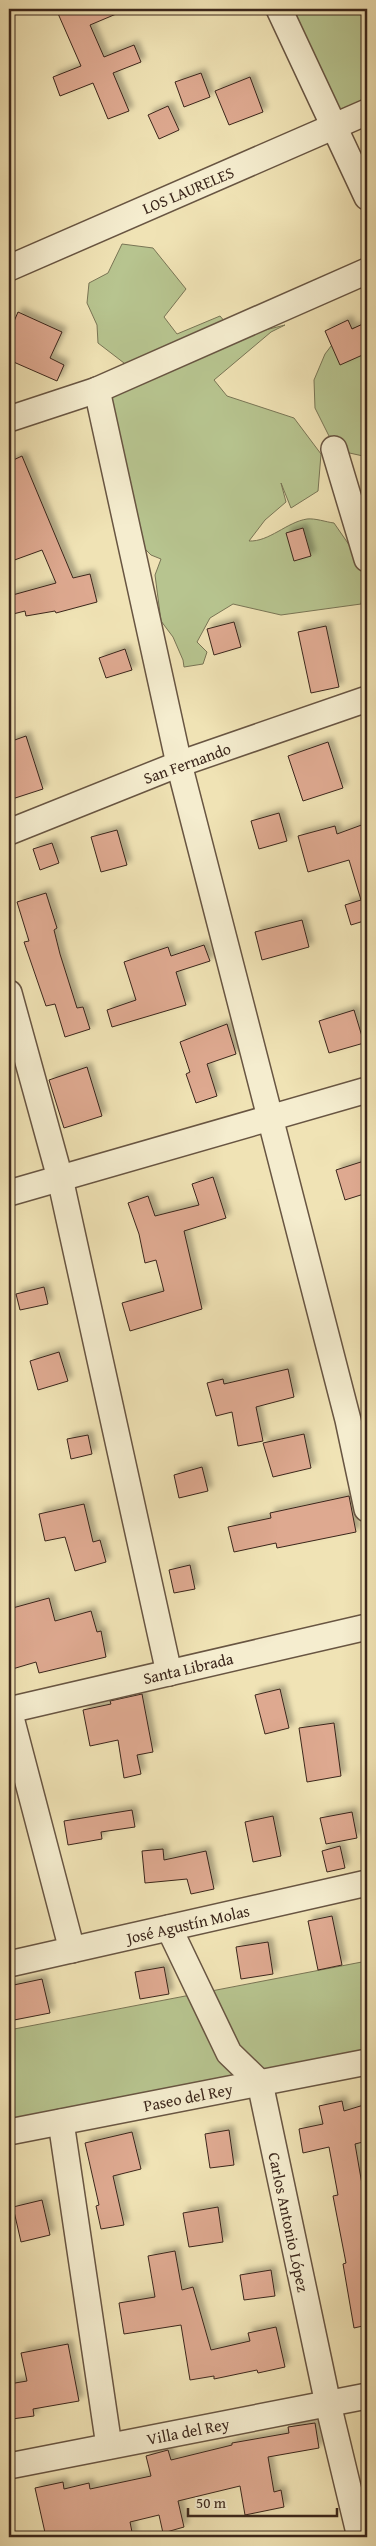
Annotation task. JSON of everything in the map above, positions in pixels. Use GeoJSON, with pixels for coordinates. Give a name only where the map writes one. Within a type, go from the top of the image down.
{"type":"FeatureCollection","features":[{"type":"Feature","properties":{"kind":"street"},"geometry":{"type":"LineString","coordinates":[[279,9],[367,197]]}},
{"type":"Feature","properties":{"kind":"street","name":"LOS LAURELES"},"geometry":{"type":"LineString","coordinates":[[9,268],[367,112]]}},
{"type":"Feature","properties":{"kind":"street"},"geometry":{"type":"LineString","coordinates":[[9,419],[97,390],[367,271]]}},
{"type":"Feature","properties":{"kind":"street"},"geometry":{"type":"LineString","coordinates":[[97,390],[179,764],[271,1117],[357,1418],[367,1510]]}},
{"type":"Feature","properties":{"kind":"street"},"geometry":{"type":"LineString","coordinates":[[334,449],[367,559]]}},
{"type":"Feature","properties":{"kind":"street","name":"San Fernando"},"geometry":{"type":"LineString","coordinates":[[9,832],[179,764],[367,699]]}},
{"type":"Feature","properties":{"kind":"street"},"geometry":{"type":"LineString","coordinates":[[9,993],[60,1178],[169,1673]]}},
{"type":"Feature","properties":{"kind":"street"},"geometry":{"type":"LineString","coordinates":[[9,1193],[367,1090]]}},
{"type":"Feature","properties":{"kind":"street","name":"Santa Librada"},"geometry":{"type":"LineString","coordinates":[[9,1710],[367,1627]]}},
{"type":"Feature","properties":{"kind":"street"},"geometry":{"type":"LineString","coordinates":[[9,1710],[72,1950]]}},
{"type":"Feature","properties":{"kind":"street","name":"José Agustín Molas"},"geometry":{"type":"LineString","coordinates":[[9,1964],[367,1883]]}},
{"type":"Feature","properties":{"kind":"street"},"geometry":{"type":"LineString","coordinates":[[169,1928],[229,2053],[260,2083]]}},
{"type":"Feature","properties":{"kind":"street","name":"Paseo del Rey"},"geometry":{"type":"LineString","coordinates":[[9,2132],[367,2062]]}},
{"type":"Feature","properties":{"kind":"street","name":"Carlos Antonio López"},"geometry":{"type":"LineString","coordinates":[[260,2083],[328,2404],[360,2537]]}},
{"type":"Feature","properties":{"kind":"street"},"geometry":{"type":"LineString","coordinates":[[61,2122],[109,2446]]}},
{"type":"Feature","properties":{"kind":"street","name":"Villa del Rey"},"geometry":{"type":"LineString","coordinates":[[9,2466],[367,2396]]}},
{"type":"Feature","properties":{"kind":"green space"},"geometry":{"type":"Polygon","coordinates":[[[289,9],[367,9],[367,114],[343,121],[289,9]]]}},
{"type":"Feature","properties":{"kind":"green space"},"geometry":{"type":"Polygon","coordinates":[[[122,244],[153,248],[186,289],[164,317],[177,334],[220,316],[238,337],[285,325],[271,332],[214,380],[227,396],[294,418],[321,454],[318,491],[291,508],[281,483],[286,502],[265,520],[249,541],[264,538],[307,519],[334,523],[354,552],[364,577],[361,604],[281,615],[233,604],[210,618],[197,642],[207,652],[203,664],[184,667],[173,637],[161,621],[155,575],[161,559],[151,555],[136,540],[105,406],[124,363],[98,343],[97,325],[87,303],[89,283],[108,273],[122,244]]]}},
{"type":"Feature","properties":{"kind":"green space"},"geometry":{"type":"Polygon","coordinates":[[[367,323],[367,455],[363,456],[336,450],[315,408],[314,380],[325,354],[341,333],[367,323]]]}},
{"type":"Feature","properties":{"kind":"green space"},"geometry":{"type":"Polygon","coordinates":[[[367,1961],[367,2053],[9,2124],[9,2030],[367,1961]]]}},
{"type":"Feature","properties":{"kind":"building"},"geometry":{"type":"Polygon","coordinates":[[[56,9],[128,9],[90,25],[104,57],[134,45],[141,62],[113,73],[129,111],[108,119],[93,83],[60,96],[53,77],[81,66],[56,9]]]}},
{"type":"Feature","properties":{"kind":"building"},"geometry":{"type":"Polygon","coordinates":[[[201,73],[210,97],[184,107],[175,82],[201,73]]]}},
{"type":"Feature","properties":{"kind":"building"},"geometry":{"type":"Polygon","coordinates":[[[250,77],[263,112],[229,125],[215,91],[250,77]]]}},
{"type":"Feature","properties":{"kind":"building"},"geometry":{"type":"Polygon","coordinates":[[[168,106],[179,130],[159,139],[148,115],[168,106]]]}},
{"type":"Feature","properties":{"kind":"building"},"geometry":{"type":"Polygon","coordinates":[[[18,312],[62,332],[50,358],[64,365],[57,381],[9,360],[9,333],[18,312]]]}},
{"type":"Feature","properties":{"kind":"building"},"geometry":{"type":"Polygon","coordinates":[[[348,320],[352,329],[367,322],[367,353],[340,365],[325,331],[348,320]]]}},
{"type":"Feature","properties":{"kind":"building"},"geometry":{"type":"Polygon","coordinates":[[[22,456],[73,578],[90,574],[97,602],[56,613],[55,611],[26,616],[25,611],[9,615],[9,596],[56,583],[42,550],[9,562],[9,462],[22,456]]]}},
{"type":"Feature","properties":{"kind":"building"},"geometry":{"type":"Polygon","coordinates":[[[303,528],[311,556],[294,561],[286,533],[303,528]]]}},
{"type":"Feature","properties":{"kind":"building"},"geometry":{"type":"Polygon","coordinates":[[[234,622],[241,647],[214,655],[207,629],[234,622]]]}},
{"type":"Feature","properties":{"kind":"building"},"geometry":{"type":"Polygon","coordinates":[[[326,626],[339,687],[311,693],[298,632],[326,626]]]}},
{"type":"Feature","properties":{"kind":"building"},"geometry":{"type":"Polygon","coordinates":[[[125,649],[132,670],[106,678],[99,658],[125,649]]]}},
{"type":"Feature","properties":{"kind":"building"},"geometry":{"type":"Polygon","coordinates":[[[26,736],[43,789],[9,800],[9,742],[26,736]]]}},
{"type":"Feature","properties":{"kind":"building"},"geometry":{"type":"Polygon","coordinates":[[[328,742],[343,788],[303,801],[288,756],[328,742]]]}},
{"type":"Feature","properties":{"kind":"building"},"geometry":{"type":"Polygon","coordinates":[[[279,813],[287,841],[259,849],[251,821],[279,813]]]}},
{"type":"Feature","properties":{"kind":"building"},"geometry":{"type":"Polygon","coordinates":[[[367,823],[367,920],[351,925],[345,905],[361,900],[349,860],[308,872],[298,836],[335,826],[337,834],[367,823]]]}},
{"type":"Feature","properties":{"kind":"building"},"geometry":{"type":"Polygon","coordinates":[[[117,830],[127,865],[101,872],[91,837],[117,830]]]}},
{"type":"Feature","properties":{"kind":"building"},"geometry":{"type":"Polygon","coordinates":[[[52,843],[59,863],[40,870],[33,849],[52,843]]]}},
{"type":"Feature","properties":{"kind":"building"},"geometry":{"type":"Polygon","coordinates":[[[46,893],[57,928],[54,930],[60,954],[77,1008],[83,1007],[90,1029],[65,1037],[55,1004],[46,1006],[24,942],[29,941],[17,902],[46,893]]]}},
{"type":"Feature","properties":{"kind":"building"},"geometry":{"type":"Polygon","coordinates":[[[302,920],[309,947],[262,960],[255,932],[302,920]]]}},
{"type":"Feature","properties":{"kind":"building"},"geometry":{"type":"Polygon","coordinates":[[[204,945],[210,961],[176,972],[186,1005],[112,1027],[107,1010],[136,1000],[124,962],[168,947],[171,956],[204,945]]]}},
{"type":"Feature","properties":{"kind":"building"},"geometry":{"type":"Polygon","coordinates":[[[354,1010],[364,1043],[329,1053],[319,1021],[354,1010]]]}},
{"type":"Feature","properties":{"kind":"building"},"geometry":{"type":"Polygon","coordinates":[[[227,1024],[236,1054],[207,1064],[217,1096],[196,1103],[186,1074],[190,1072],[180,1042],[227,1024]]]}},
{"type":"Feature","properties":{"kind":"building"},"geometry":{"type":"Polygon","coordinates":[[[87,1067],[102,1116],[64,1128],[49,1080],[87,1067]]]}},
{"type":"Feature","properties":{"kind":"building"},"geometry":{"type":"Polygon","coordinates":[[[367,1160],[367,1193],[345,1200],[336,1170],[367,1160]]]}},
{"type":"Feature","properties":{"kind":"building"},"geometry":{"type":"Polygon","coordinates":[[[213,1177],[226,1218],[184,1231],[202,1309],[130,1331],[122,1303],[164,1291],[156,1260],[145,1263],[139,1234],[128,1203],[148,1196],[155,1216],[199,1205],[192,1184],[213,1177]]]}},
{"type":"Feature","properties":{"kind":"building"},"geometry":{"type":"Polygon","coordinates":[[[44,1287],[48,1304],[20,1310],[16,1294],[44,1287]]]}},
{"type":"Feature","properties":{"kind":"building"},"geometry":{"type":"Polygon","coordinates":[[[59,1352],[68,1381],[38,1390],[30,1361],[59,1352]]]}},
{"type":"Feature","properties":{"kind":"building"},"geometry":{"type":"Polygon","coordinates":[[[288,1369],[294,1397],[256,1407],[263,1441],[238,1446],[232,1412],[216,1416],[207,1383],[223,1379],[224,1384],[288,1369]]]}},
{"type":"Feature","properties":{"kind":"building"},"geometry":{"type":"Polygon","coordinates":[[[304,1434],[311,1468],[273,1477],[263,1443],[304,1434]]]}},
{"type":"Feature","properties":{"kind":"building"},"geometry":{"type":"Polygon","coordinates":[[[88,1435],[92,1454],[71,1459],[67,1439],[88,1435]]]}},
{"type":"Feature","properties":{"kind":"building"},"geometry":{"type":"Polygon","coordinates":[[[202,1467],[208,1491],[179,1498],[174,1475],[202,1467]]]}},
{"type":"Feature","properties":{"kind":"building"},"geometry":{"type":"Polygon","coordinates":[[[349,1496],[356,1532],[277,1548],[276,1543],[234,1552],[228,1527],[271,1518],[270,1513],[349,1496]]]}},
{"type":"Feature","properties":{"kind":"building"},"geometry":{"type":"Polygon","coordinates":[[[84,1504],[93,1542],[100,1540],[106,1562],[75,1571],[65,1537],[45,1541],[39,1514],[84,1504]]]}},
{"type":"Feature","properties":{"kind":"building"},"geometry":{"type":"Polygon","coordinates":[[[190,1565],[195,1589],[174,1593],[169,1570],[190,1565]]]}},
{"type":"Feature","properties":{"kind":"building"},"geometry":{"type":"Polygon","coordinates":[[[49,1598],[55,1621],[91,1611],[97,1632],[101,1631],[106,1657],[39,1673],[36,1662],[9,1670],[9,1609],[49,1598]]]}},
{"type":"Feature","properties":{"kind":"building"},"geometry":{"type":"Polygon","coordinates":[[[280,1689],[289,1728],[265,1734],[255,1695],[280,1689]]]}},
{"type":"Feature","properties":{"kind":"building"},"geometry":{"type":"Polygon","coordinates":[[[142,1694],[153,1752],[137,1755],[141,1774],[124,1778],[118,1740],[90,1746],[83,1710],[111,1704],[110,1701],[142,1694]]]}},
{"type":"Feature","properties":{"kind":"building"},"geometry":{"type":"Polygon","coordinates":[[[334,1723],[341,1776],[307,1782],[299,1728],[334,1723]]]}},
{"type":"Feature","properties":{"kind":"building"},"geometry":{"type":"Polygon","coordinates":[[[132,1810],[135,1827],[101,1832],[102,1839],[68,1845],[64,1821],[132,1810]]]}},
{"type":"Feature","properties":{"kind":"building"},"geometry":{"type":"Polygon","coordinates":[[[352,1812],[357,1838],[326,1844],[320,1818],[352,1812]]]}},
{"type":"Feature","properties":{"kind":"building"},"geometry":{"type":"Polygon","coordinates":[[[273,1816],[281,1856],[253,1862],[245,1822],[273,1816]]]}},
{"type":"Feature","properties":{"kind":"building"},"geometry":{"type":"Polygon","coordinates":[[[340,1846],[345,1868],[327,1872],[322,1851],[340,1846]]]}},
{"type":"Feature","properties":{"kind":"building"},"geometry":{"type":"Polygon","coordinates":[[[163,1849],[164,1860],[206,1851],[214,1889],[191,1894],[187,1879],[145,1883],[142,1851],[163,1849]]]}},
{"type":"Feature","properties":{"kind":"building"},"geometry":{"type":"Polygon","coordinates":[[[332,1916],[342,1965],[318,1970],[308,1921],[332,1916]]]}},
{"type":"Feature","properties":{"kind":"building"},"geometry":{"type":"Polygon","coordinates":[[[268,1942],[273,1974],[241,1979],[236,1947],[268,1942]]]}},
{"type":"Feature","properties":{"kind":"building"},"geometry":{"type":"Polygon","coordinates":[[[164,1967],[169,1994],[140,1999],[135,1972],[164,1967]]]}},
{"type":"Feature","properties":{"kind":"building"},"geometry":{"type":"Polygon","coordinates":[[[42,1979],[50,2013],[9,2021],[9,1986],[42,1979]]]}},
{"type":"Feature","properties":{"kind":"building"},"geometry":{"type":"Polygon","coordinates":[[[342,2101],[344,2111],[367,2104],[367,2141],[355,2144],[363,2190],[367,2190],[367,2325],[354,2328],[343,2264],[346,2263],[333,2196],[338,2195],[329,2147],[303,2153],[299,2129],[323,2124],[319,2106],[342,2101]]]}},
{"type":"Feature","properties":{"kind":"building"},"geometry":{"type":"Polygon","coordinates":[[[229,2130],[234,2165],[210,2168],[205,2134],[229,2130]]]}},
{"type":"Feature","properties":{"kind":"building"},"geometry":{"type":"Polygon","coordinates":[[[132,2132],[141,2169],[113,2176],[124,2225],[101,2229],[96,2206],[99,2205],[85,2143],[132,2132]]]}},
{"type":"Feature","properties":{"kind":"building"},"geometry":{"type":"Polygon","coordinates":[[[42,2200],[50,2235],[21,2242],[13,2207],[42,2200]]]}},
{"type":"Feature","properties":{"kind":"building"},"geometry":{"type":"Polygon","coordinates":[[[218,2207],[223,2242],[189,2247],[183,2213],[218,2207]]]}},
{"type":"Feature","properties":{"kind":"building"},"geometry":{"type":"Polygon","coordinates":[[[175,2251],[182,2290],[193,2287],[211,2350],[250,2341],[248,2333],[276,2327],[285,2367],[258,2373],[257,2370],[214,2379],[214,2376],[190,2380],[181,2325],[124,2334],[119,2303],[155,2297],[148,2256],[175,2251]]]}},
{"type":"Feature","properties":{"kind":"building"},"geometry":{"type":"Polygon","coordinates":[[[271,2270],[275,2296],[244,2300],[240,2275],[271,2270]]]}},
{"type":"Feature","properties":{"kind":"building"},"geometry":{"type":"Polygon","coordinates":[[[68,2344],[79,2401],[33,2409],[34,2416],[12,2419],[9,2384],[27,2381],[21,2353],[68,2344]]]}},
{"type":"Feature","properties":{"kind":"building"},"geometry":{"type":"Polygon","coordinates":[[[315,2423],[319,2448],[268,2457],[274,2492],[281,2490],[284,2507],[245,2515],[240,2486],[178,2501],[184,2527],[163,2533],[159,2515],[130,2522],[133,2537],[46,2537],[35,2488],[63,2482],[64,2489],[89,2483],[90,2489],[151,2476],[146,2456],[168,2450],[171,2460],[232,2445],[232,2443],[289,2433],[288,2427],[315,2423]]]}}]}
